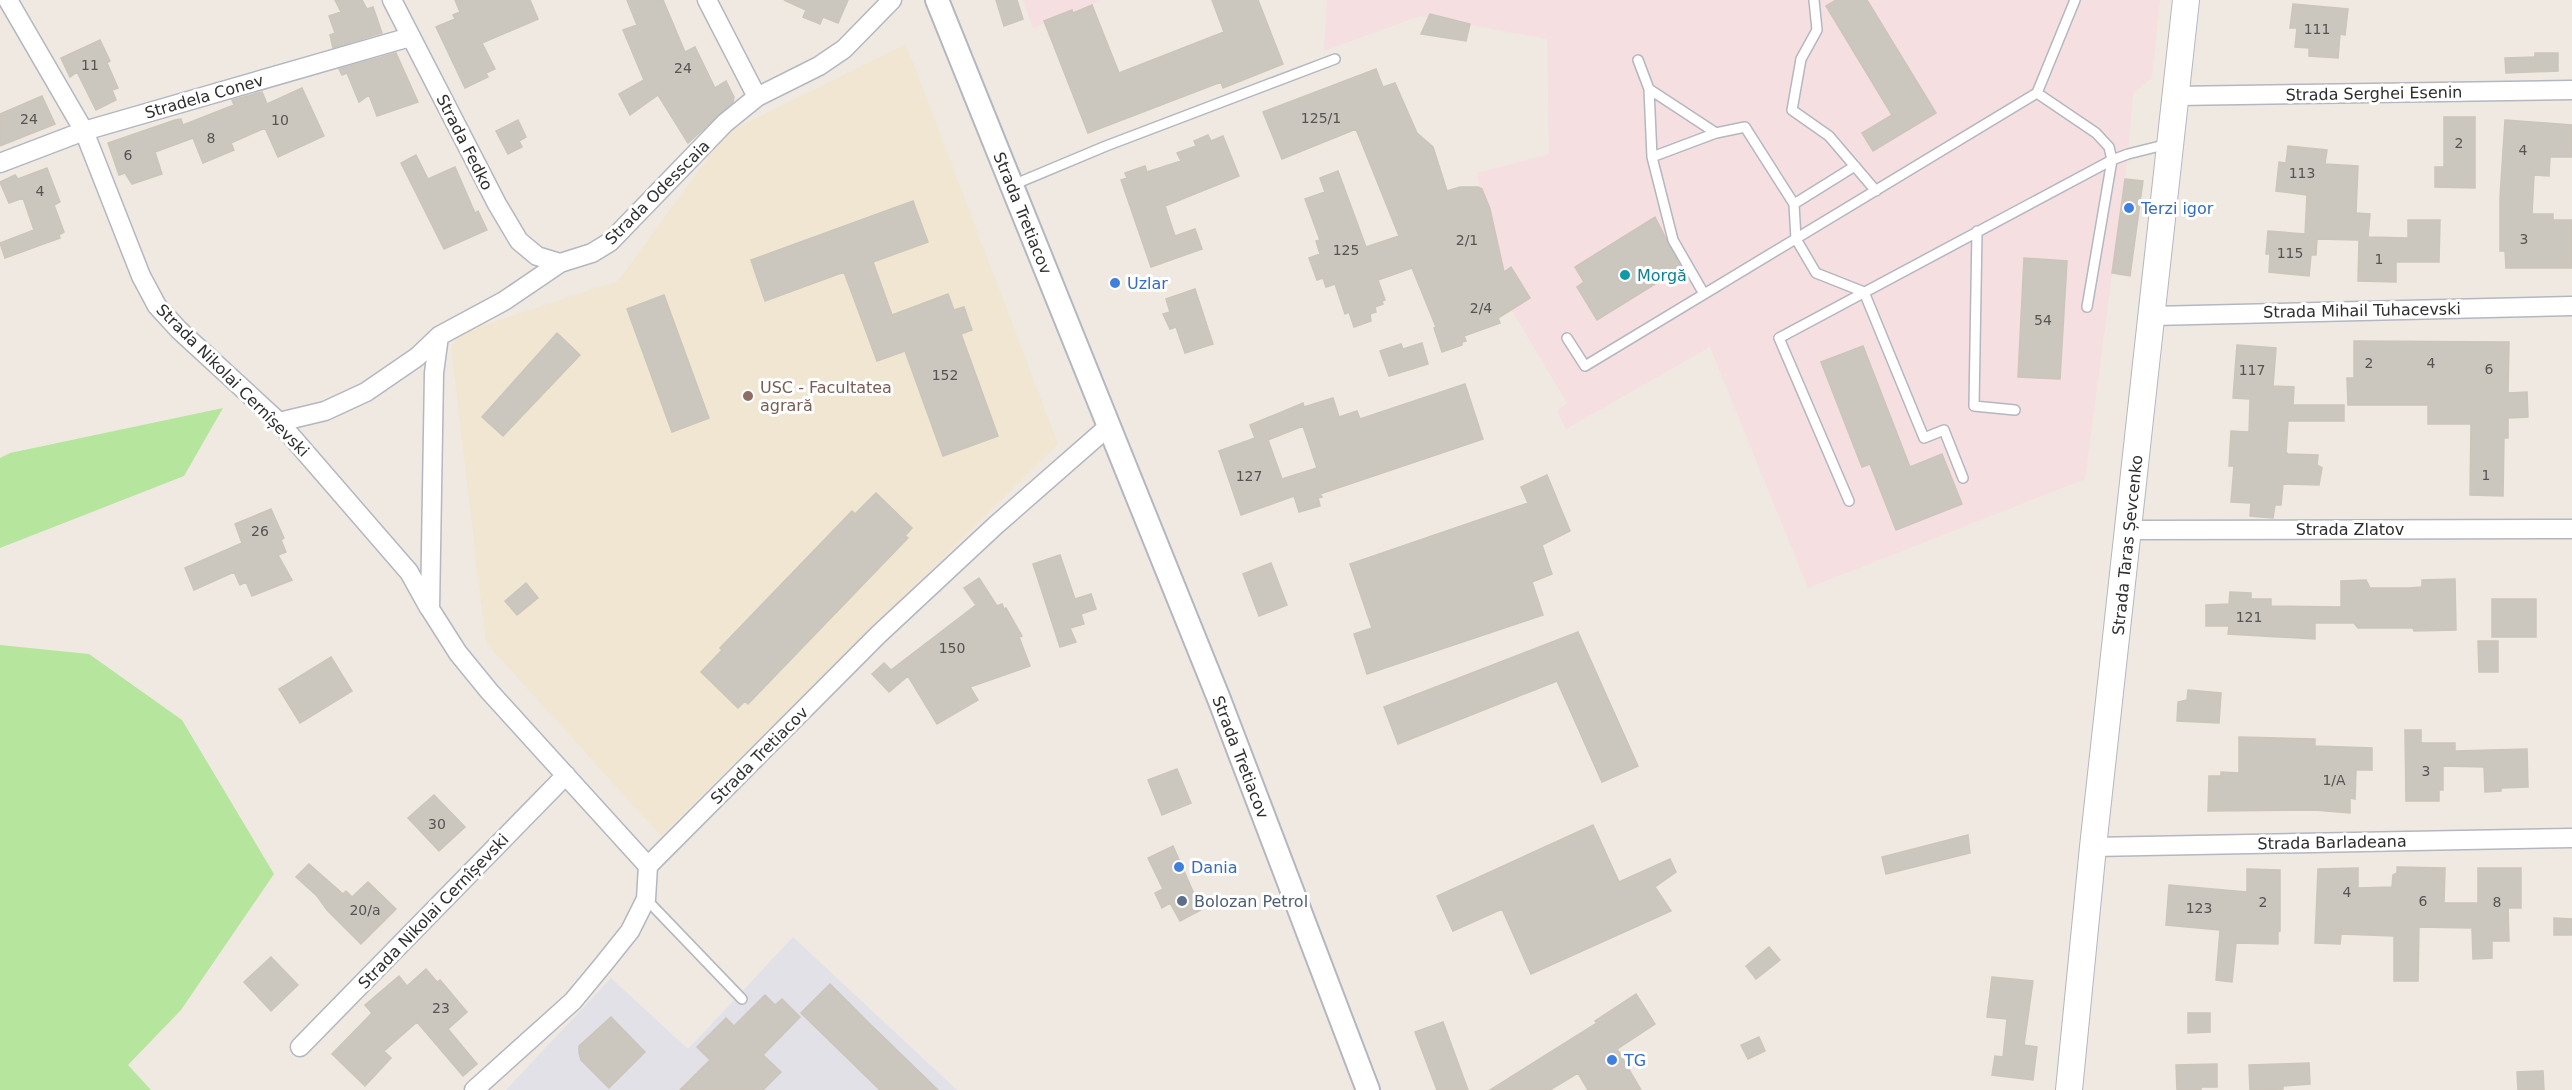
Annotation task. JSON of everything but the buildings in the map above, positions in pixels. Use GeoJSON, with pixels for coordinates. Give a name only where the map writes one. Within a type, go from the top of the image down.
{"type":"FeatureCollection","features":[{"type":"Feature","properties":{"kind":"main road","name":"Strada Taras Șevcenko"},"geometry":{"type":"LineString","coordinates":[[2069,1090],[2092,847],[2129,530],[2186,0]]}},
{"type":"Feature","properties":{"kind":"street","name":"Strada Nikolai Cernîșevski"},"geometry":{"type":"LineString","coordinates":[[8,0],[84,131],[141,276],[157,306],[179,330],[279,422],[408,572],[458,653],[476,676],[648,867]]}},
{"type":"Feature","properties":{"kind":"street","name":"Strada Fedko"},"geometry":{"type":"LineString","coordinates":[[392,0],[497,204],[519,241],[537,256],[560,263]]}},
{"type":"Feature","properties":{"kind":"street"},"geometry":{"type":"LineString","coordinates":[[707,0],[757,98]]}},
{"type":"Feature","properties":{"kind":"street","name":"Strada Odesscaia"},"geometry":{"type":"LineString","coordinates":[[279,422],[325,411],[366,392],[398,371],[439,336],[504,301],[560,263],[592,253],[610,242],[725,123],[757,98],[819,66],[844,49],[892,0]]}},
{"type":"Feature","properties":{"kind":"street","name":"Strada Tretiacov"},"geometry":{"type":"LineString","coordinates":[[937,0],[1219,699],[1368,1090]]}},
{"type":"Feature","properties":{"kind":"street","name":"Stradela Conev"},"geometry":{"type":"LineString","coordinates":[[0,163],[84,131],[410,37]]}},
{"type":"Feature","properties":{"kind":"street","name":"Strada Serghei Esenin"},"geometry":{"type":"LineString","coordinates":[[2176,96],[2572,90]]}},
{"type":"Feature","properties":{"kind":"street","name":"Strada Mihail Tuhacevski"},"geometry":{"type":"LineString","coordinates":[[2152,315],[2572,306]]}},
{"type":"Feature","properties":{"kind":"street"},"geometry":{"type":"LineString","coordinates":[[430,609],[434,373],[439,336]]}},
{"type":"Feature","properties":{"kind":"street","name":"Strada Tretiacov"},"geometry":{"type":"LineString","coordinates":[[648,867],[878,635],[996,525],[1109,426]]}},
{"type":"Feature","properties":{"kind":"street","name":"Strada Zlatov"},"geometry":{"type":"LineString","coordinates":[[2129,530],[2572,529]]}},
{"type":"Feature","properties":{"kind":"street","name":"Strada Nikolai Cernîșevski"},"geometry":{"type":"LineString","coordinates":[[300,1047],[566,775]]}},
{"type":"Feature","properties":{"kind":"street","name":"Strada Barladeana"},"geometry":{"type":"LineString","coordinates":[[2092,847],[2572,838]]}},
{"type":"Feature","properties":{"kind":"street"},"geometry":{"type":"LineString","coordinates":[[474,1090],[573,1001],[630,931],[646,899],[648,867]]}},
{"type":"Feature","properties":{"kind":"lane"},"geometry":{"type":"LineString","coordinates":[[1814,0],[1817,30],[1801,59],[1792,110],[1830,136],[1876,191]]}},
{"type":"Feature","properties":{"kind":"lane"},"geometry":{"type":"LineString","coordinates":[[1567,338],[1585,366],[2037,93],[2075,0]]}},
{"type":"Feature","properties":{"kind":"lane"},"geometry":{"type":"LineString","coordinates":[[1012,185],[1335,60]]}},
{"type":"Feature","properties":{"kind":"lane"},"geometry":{"type":"LineString","coordinates":[[1638,60],[1649,89],[1652,157],[1673,240],[1704,294]]}},
{"type":"Feature","properties":{"kind":"lane"},"geometry":{"type":"LineString","coordinates":[[1649,89],[1716,133]]}},
{"type":"Feature","properties":{"kind":"lane"},"geometry":{"type":"LineString","coordinates":[[2037,93],[2096,133],[2109,147],[2112,160],[2087,307]]}},
{"type":"Feature","properties":{"kind":"lane"},"geometry":{"type":"LineString","coordinates":[[1652,157],[1716,133],[1745,128],[1794,204],[1796,239],[1816,273],[1864,292],[1924,438],[1944,430],[1963,478]]}},
{"type":"Feature","properties":{"kind":"lane"},"geometry":{"type":"LineString","coordinates":[[1849,501],[1779,338],[2112,160],[2170,143]]}},
{"type":"Feature","properties":{"kind":"lane"},"geometry":{"type":"LineString","coordinates":[[1794,204],[1855,166]]}},
{"type":"Feature","properties":{"kind":"lane"},"geometry":{"type":"LineString","coordinates":[[1977,231],[1974,406],[2015,410]]}},
{"type":"Feature","properties":{"kind":"lane"},"geometry":{"type":"LineString","coordinates":[[646,899],[742,999]]}},
{"type":"Feature","properties":{"kind":"shaded area"},"geometry":{"type":"Polygon","coordinates":[[[1023,0],[1103,0],[1033,28],[1023,0]]]}},
{"type":"Feature","properties":{"kind":"shaded area"},"geometry":{"type":"Polygon","coordinates":[[[1327,0],[2160,0],[2152,78],[2133,93],[2128,154],[2085,479],[1808,588],[1710,347],[1566,429],[1557,411],[1567,403],[1493,279],[1477,173],[1549,154],[1547,39],[1420,16],[1324,51],[1327,0]]]}},
{"type":"Feature","properties":{"kind":"shaded area","name":"USC - Facultatea agrară"},"geometry":{"type":"Polygon","coordinates":[[[906,44],[1058,444],[661,836],[486,643],[451,348],[458,334],[618,281],[726,133],[906,44]]]}},
{"type":"Feature","properties":{"kind":"shaded area"},"geometry":{"type":"Polygon","coordinates":[[[793,937],[957,1090],[506,1090],[611,978],[688,1049],[793,937]]]}},
{"type":"Feature","properties":{"kind":"green space"},"geometry":{"type":"Polygon","coordinates":[[[223,408],[184,476],[0,548],[0,458],[10,453],[223,408]]]}},
{"type":"Feature","properties":{"kind":"green space"},"geometry":{"type":"Polygon","coordinates":[[[0,645],[89,654],[182,720],[274,874],[181,1010],[128,1065],[151,1090],[0,1090],[0,645]]]}},
{"type":"Feature","properties":{"kind":"place","name":"Terzi igor"},"geometry":{"type":"Point","coordinates":[2129,208]}},
{"type":"Feature","properties":{"kind":"place","name":"Morgă"},"geometry":{"type":"Point","coordinates":[1625,275]}},
{"type":"Feature","properties":{"kind":"place","name":"Uzlar"},"geometry":{"type":"Point","coordinates":[1115,283]}},
{"type":"Feature","properties":{"kind":"place","name":"USC - Facultatea agrară"},"geometry":{"type":"Point","coordinates":[748,396]}},
{"type":"Feature","properties":{"kind":"place","name":"Dania"},"geometry":{"type":"Point","coordinates":[1179,867]}},
{"type":"Feature","properties":{"kind":"place","name":"Bolozan Petrol"},"geometry":{"type":"Point","coordinates":[1182,901]}},
{"type":"Feature","properties":{"kind":"place","name":"TG"},"geometry":{"type":"Point","coordinates":[1612,1060]}}]}
